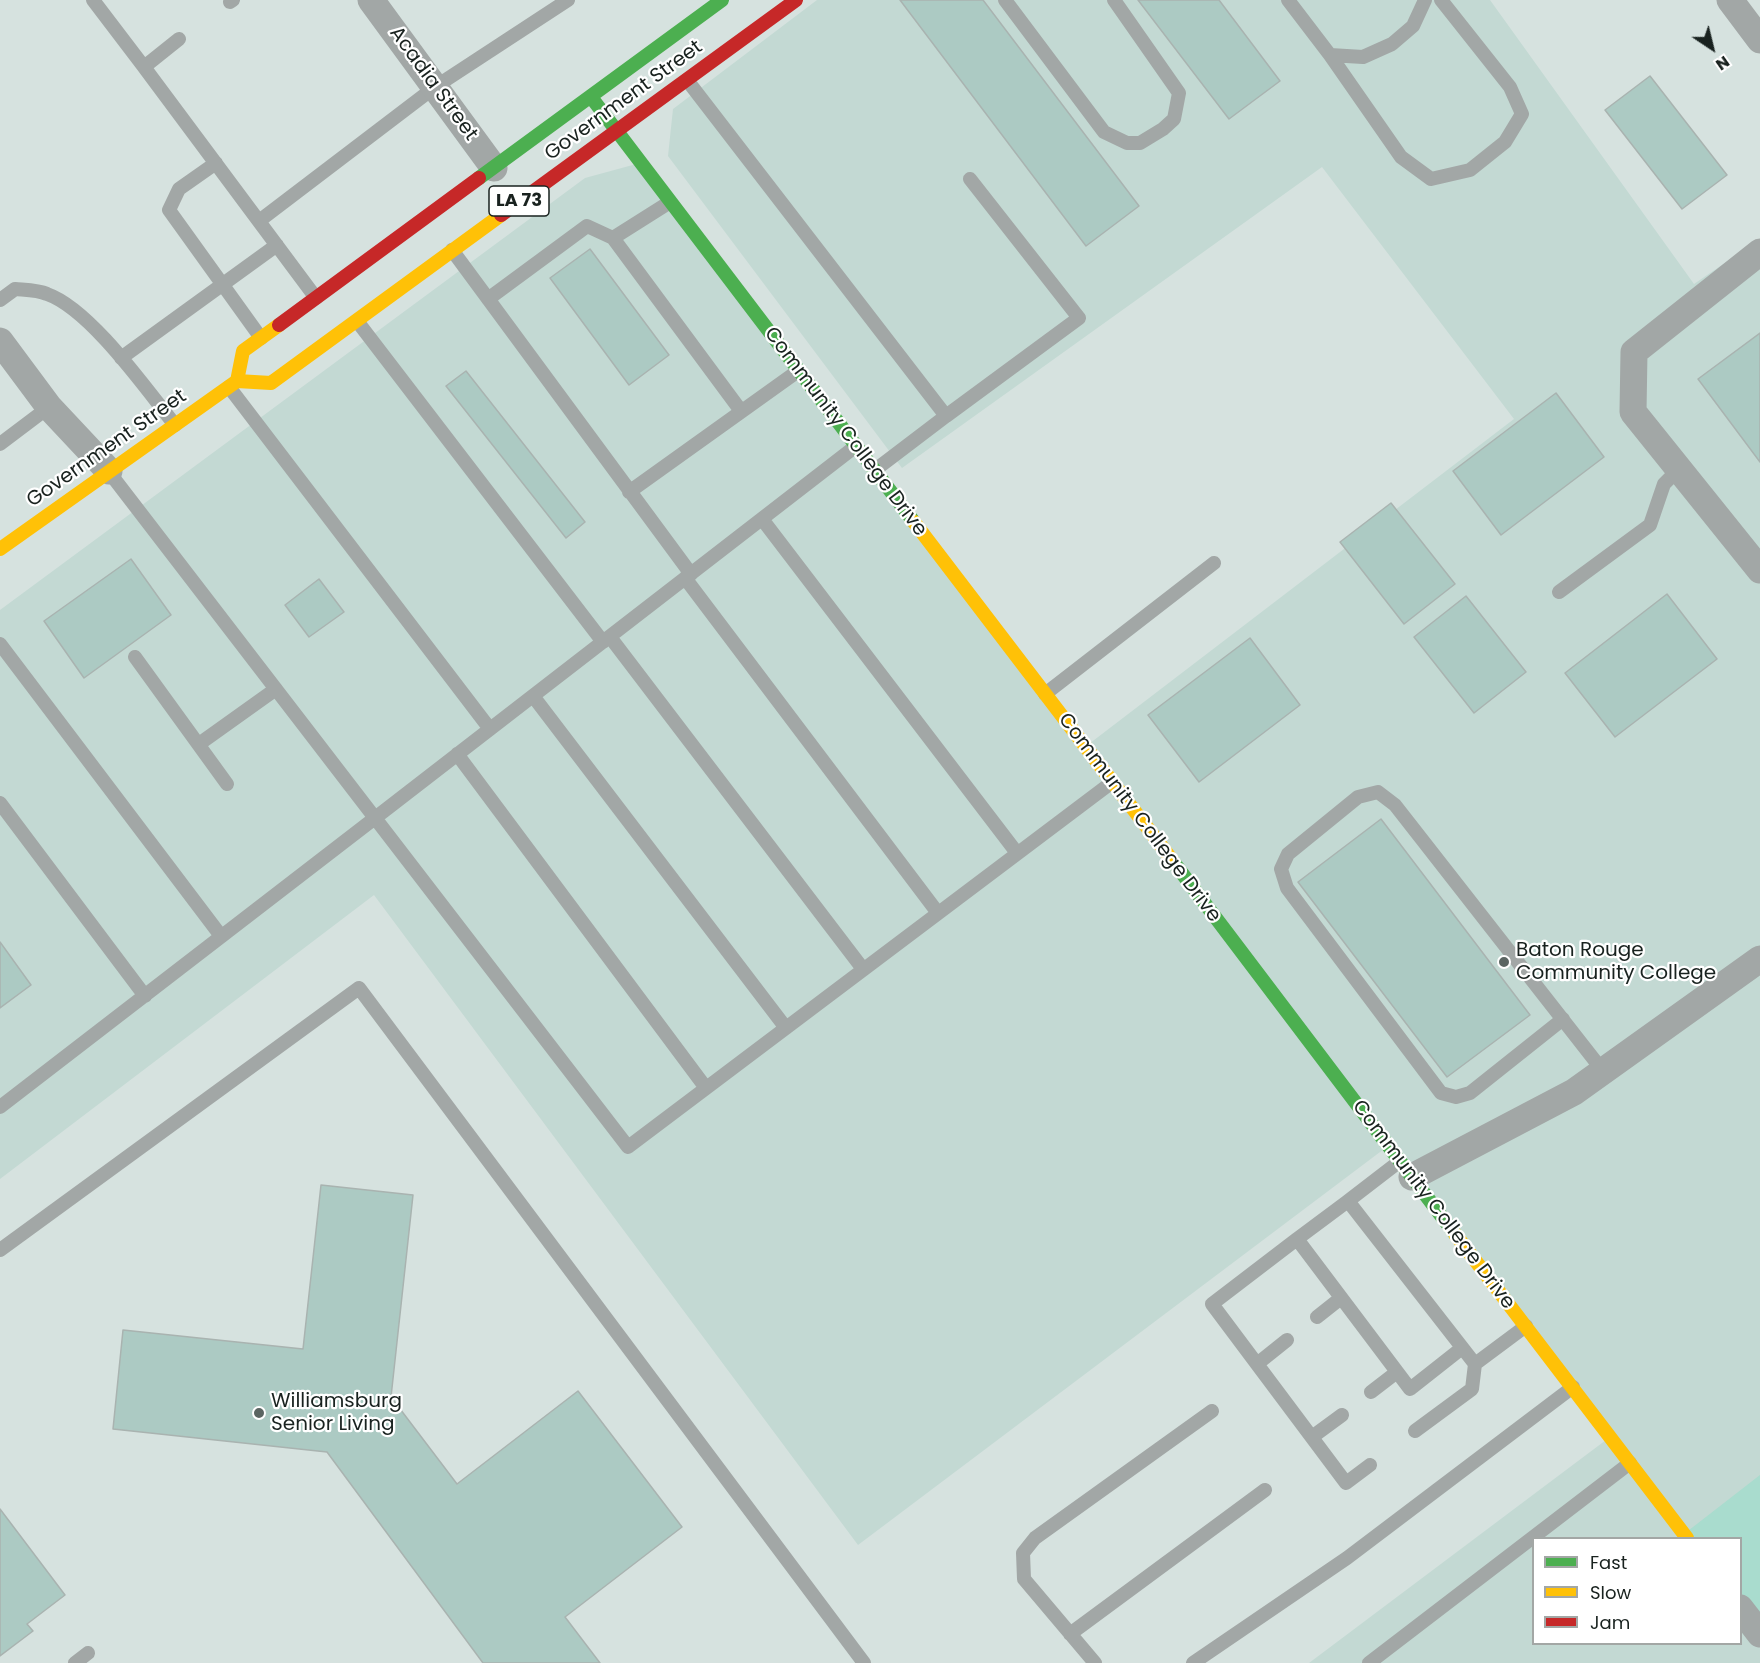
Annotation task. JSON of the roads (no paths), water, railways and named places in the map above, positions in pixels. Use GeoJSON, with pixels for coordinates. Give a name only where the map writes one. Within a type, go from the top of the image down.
{"type":"FeatureCollection","features":[{"type":"Feature","properties":{"kind":"street","name":"Acadia Street"},"geometry":{"type":"LineString","coordinates":[[371,0],[497,176]]}},
{"type":"Feature","properties":{"kind":"street","name":"Government Street"},"geometry":{"type":"LineString","coordinates":[[0,549],[233,384],[271,384],[796,0]]}},
{"type":"Feature","properties":{"kind":"street"},"geometry":{"type":"LineString","coordinates":[[1730,0],[1760,40]]}},
{"type":"Feature","properties":{"kind":"street","name":"Government Street"},"geometry":{"type":"LineString","coordinates":[[233,384],[243,351],[316,298],[497,176],[591,98],[719,1]]}},
{"type":"Feature","properties":{"kind":"street","name":"Community College Drive"},"geometry":{"type":"LineString","coordinates":[[591,98],[1686,1537]]}},
{"type":"Feature","properties":{"kind":"street"},"geometry":{"type":"LineString","coordinates":[[1760,252],[1634,352],[1633,412],[1760,570]]}},
{"type":"Feature","properties":{"kind":"street"},"geometry":{"type":"LineString","coordinates":[[397,291],[407,266]]}},
{"type":"Feature","properties":{"kind":"street"},"geometry":{"type":"LineString","coordinates":[[0,341],[49,406],[109,471]]}},
{"type":"Feature","properties":{"kind":"street"},"geometry":{"type":"LineString","coordinates":[[1406,1169],[1574,1092],[1760,959]]}},
{"type":"Feature","properties":{"kind":"street"},"geometry":{"type":"LineString","coordinates":[[1742,1611],[1760,1634]]}},
{"type":"Feature","properties":{"kind":"lane"},"geometry":{"type":"LineString","coordinates":[[93,0],[316,298]]}},
{"type":"Feature","properties":{"kind":"lane"},"geometry":{"type":"LineString","coordinates":[[259,221],[435,87],[568,0]]}},
{"type":"Feature","properties":{"kind":"lane"},"geometry":{"type":"LineString","coordinates":[[1005,0],[1104,132],[1127,143],[1140,143],[1163,129],[1174,119],[1179,93],[1114,0]]}},
{"type":"Feature","properties":{"kind":"lane"},"geometry":{"type":"LineString","coordinates":[[1288,0],[1330,55],[1401,157],[1431,179],[1470,170],[1505,142],[1522,114],[1510,87],[1441,0]]}},
{"type":"Feature","properties":{"kind":"lane"},"geometry":{"type":"LineString","coordinates":[[1330,55],[1363,57],[1392,44],[1413,26],[1425,0]]}},
{"type":"Feature","properties":{"kind":"lane"},"geometry":{"type":"LineString","coordinates":[[144,67],[179,39]]}},
{"type":"Feature","properties":{"kind":"lane"},"geometry":{"type":"LineString","coordinates":[[687,80],[946,416]]}},
{"type":"Feature","properties":{"kind":"lane"},"geometry":{"type":"LineString","coordinates":[[216,163],[179,189],[169,210],[261,338]]}},
{"type":"Feature","properties":{"kind":"lane"},"geometry":{"type":"LineString","coordinates":[[874,471],[1079,318],[970,179]]}},
{"type":"Feature","properties":{"kind":"lane"},"geometry":{"type":"LineString","coordinates":[[613,238],[670,201]]}},
{"type":"Feature","properties":{"kind":"lane"},"geometry":{"type":"LineString","coordinates":[[488,298],[587,226],[613,238],[741,411]]}},
{"type":"Feature","properties":{"kind":"lane"},"geometry":{"type":"LineString","coordinates":[[121,358],[277,245]]}},
{"type":"Feature","properties":{"kind":"lane"},"geometry":{"type":"LineString","coordinates":[[452,250],[688,576],[938,913]]}},
{"type":"Feature","properties":{"kind":"lane"},"geometry":{"type":"LineString","coordinates":[[0,300],[15,289],[46,293],[70,305],[121,358],[175,425]]}},
{"type":"Feature","properties":{"kind":"lane"},"geometry":{"type":"LineString","coordinates":[[357,321],[863,969]]}},
{"type":"Feature","properties":{"kind":"lane"},"geometry":{"type":"LineString","coordinates":[[629,492],[798,371]]}},
{"type":"Feature","properties":{"kind":"lane"},"geometry":{"type":"LineString","coordinates":[[233,384],[490,729]]}},
{"type":"Feature","properties":{"kind":"lane"},"geometry":{"type":"LineString","coordinates":[[0,444],[49,406]]}},
{"type":"Feature","properties":{"kind":"lane"},"geometry":{"type":"LineString","coordinates":[[0,1107],[856,446]]}},
{"type":"Feature","properties":{"kind":"lane"},"geometry":{"type":"LineString","coordinates":[[1559,592],[1650,525],[1664,484],[1679,469]]}},
{"type":"Feature","properties":{"kind":"lane"},"geometry":{"type":"LineString","coordinates":[[109,471],[627,1147],[1111,783]]}},
{"type":"Feature","properties":{"kind":"lane"},"geometry":{"type":"LineString","coordinates":[[762,519],[1017,853]]}},
{"type":"Feature","properties":{"kind":"lane"},"geometry":{"type":"LineString","coordinates":[[1044,694],[1214,563]]}},
{"type":"Feature","properties":{"kind":"lane"},"geometry":{"type":"LineString","coordinates":[[0,644],[221,936]]}},
{"type":"Feature","properties":{"kind":"lane"},"geometry":{"type":"LineString","coordinates":[[135,657],[227,784]]}},
{"type":"Feature","properties":{"kind":"lane"},"geometry":{"type":"LineString","coordinates":[[199,744],[276,689]]}},
{"type":"Feature","properties":{"kind":"lane"},"geometry":{"type":"LineString","coordinates":[[533,696],[786,1028]]}},
{"type":"Feature","properties":{"kind":"lane"},"geometry":{"type":"LineString","coordinates":[[457,754],[705,1088]]}},
{"type":"Feature","properties":{"kind":"lane"},"geometry":{"type":"LineString","coordinates":[[1563,1019],[1470,1093],[1455,1097],[1442,1093],[1287,888],[1281,869],[1287,854],[1358,797],[1378,792],[1395,805],[1563,1019],[1603,1071]]}},
{"type":"Feature","properties":{"kind":"lane"},"geometry":{"type":"LineString","coordinates":[[0,803],[145,996]]}},
{"type":"Feature","properties":{"kind":"lane"},"geometry":{"type":"LineString","coordinates":[[0,1250],[359,988],[864,1663]]}},
{"type":"Feature","properties":{"kind":"lane"},"geometry":{"type":"LineString","coordinates":[[1370,1465],[1346,1483],[1212,1304],[1348,1201],[1406,1169]]}},
{"type":"Feature","properties":{"kind":"lane"},"geometry":{"type":"LineString","coordinates":[[1348,1201],[1475,1364],[1472,1389],[1415,1431]]}},
{"type":"Feature","properties":{"kind":"lane"},"geometry":{"type":"LineString","coordinates":[[1297,1239],[1410,1389],[1462,1348]]}},
{"type":"Feature","properties":{"kind":"lane"},"geometry":{"type":"LineString","coordinates":[[1317,1317],[1341,1298]]}},
{"type":"Feature","properties":{"kind":"lane"},"geometry":{"type":"LineString","coordinates":[[1475,1364],[1526,1326]]}},
{"type":"Feature","properties":{"kind":"lane"},"geometry":{"type":"LineString","coordinates":[[1257,1364],[1287,1340]]}},
{"type":"Feature","properties":{"kind":"lane"},"geometry":{"type":"LineString","coordinates":[[1371,1392],[1397,1372]]}},
{"type":"Feature","properties":{"kind":"lane"},"geometry":{"type":"LineString","coordinates":[[1193,1663],[1347,1558],[1573,1388]]}},
{"type":"Feature","properties":{"kind":"lane"},"geometry":{"type":"LineString","coordinates":[[1095,1663],[1024,1578],[1023,1553],[1035,1538],[1212,1411]]}},
{"type":"Feature","properties":{"kind":"lane"},"geometry":{"type":"LineString","coordinates":[[1312,1437],[1342,1414]]}},
{"type":"Feature","properties":{"kind":"lane"},"geometry":{"type":"LineString","coordinates":[[1533,1537],[1630,1463]]}},
{"type":"Feature","properties":{"kind":"lane"},"geometry":{"type":"LineString","coordinates":[[1070,1634],[1265,1490]]}},
{"type":"Feature","properties":{"kind":"lane"},"geometry":{"type":"LineString","coordinates":[[1369,1663],[1532,1538]]}},
{"type":"Feature","properties":{"kind":"lane"},"geometry":{"type":"LineString","coordinates":[[75,1663],[88,1653]]}},
{"type":"Feature","properties":{"kind":"place","name":"Baton Rouge Community College"},"geometry":{"type":"Point","coordinates":[1504,962]}},
{"type":"Feature","properties":{"kind":"place","name":"Williamsburg Senior Living"},"geometry":{"type":"Point","coordinates":[259,1413]}}]}
